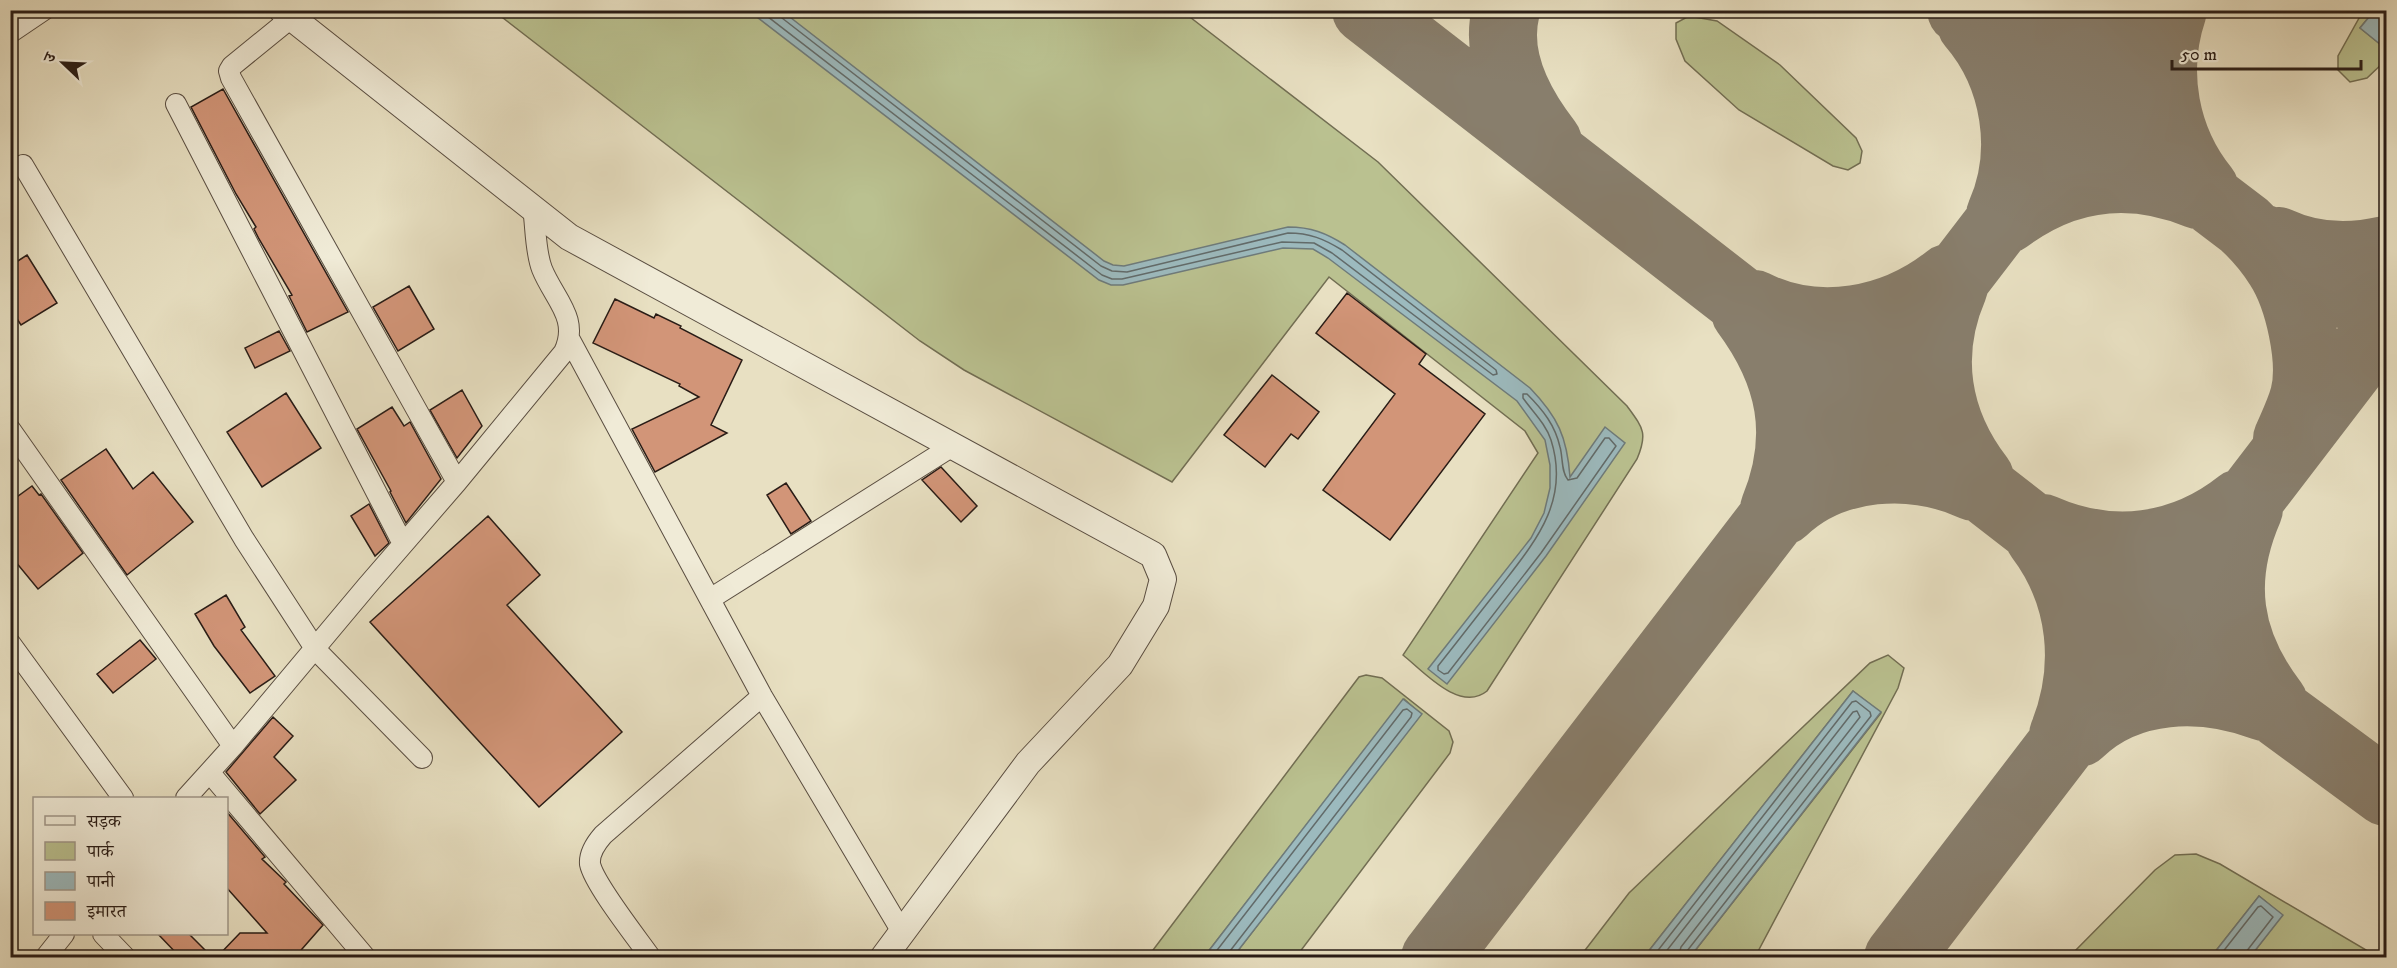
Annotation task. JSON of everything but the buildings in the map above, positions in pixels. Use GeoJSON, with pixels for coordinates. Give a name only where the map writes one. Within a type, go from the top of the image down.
{"type":"FeatureCollection","features":[{"type":"Feature","properties":{"kind":"street"},"geometry":{"type":"LineString","coordinates":[[10,33],[44,10]]}},
{"type":"Feature","properties":{"kind":"street"},"geometry":{"type":"LineString","coordinates":[[457,482],[231,78],[229,71],[232,66],[287,14],[569,237],[1153,555],[1162,579],[1156,606],[1120,665],[1028,763],[883,957]]}},
{"type":"Feature","properties":{"kind":"street"},"geometry":{"type":"LineString","coordinates":[[176,104],[403,544]]}},
{"type":"Feature","properties":{"kind":"street"},"geometry":{"type":"LineString","coordinates":[[23,165],[244,539],[316,650],[422,758]]}},
{"type":"Feature","properties":{"kind":"street"},"geometry":{"type":"LineString","coordinates":[[187,797],[316,650],[564,352],[570,340],[570,328],[567,315],[542,268],[533,208]]}},
{"type":"Feature","properties":{"kind":"street"},"geometry":{"type":"LineString","coordinates":[[570,340],[762,696],[902,932]]}},
{"type":"Feature","properties":{"kind":"street"},"geometry":{"type":"LineString","coordinates":[[10,429],[233,746]]}},
{"type":"Feature","properties":{"kind":"street"},"geometry":{"type":"LineString","coordinates":[[710,599],[951,447]]}},
{"type":"Feature","properties":{"kind":"street"},"geometry":{"type":"LineString","coordinates":[[10,644],[122,797]]}},
{"type":"Feature","properties":{"kind":"street"},"geometry":{"type":"LineString","coordinates":[[651,957],[596,879],[590,862],[593,848],[603,835],[762,696]]}},
{"type":"Feature","properties":{"kind":"street"},"geometry":{"type":"LineString","coordinates":[[210,773],[366,957]]}},
{"type":"Feature","properties":{"kind":"street"},"geometry":{"type":"LineString","coordinates":[[45,957],[62,935]]}},
{"type":"Feature","properties":{"kind":"street"},"geometry":{"type":"LineString","coordinates":[[105,935],[126,957]]}},
{"type":"Feature","properties":{"kind":"green space"},"geometry":{"type":"Polygon","coordinates":[[[494,11],[1182,11],[1378,162],[1627,406],[1642,431],[1642,443],[1637,459],[1487,691],[1476,696],[1465,697],[1454,694],[1432,680],[1403,655],[1538,453],[1525,431],[1329,277],[1172,482],[964,370],[920,341],[494,11]]]}},
{"type":"Feature","properties":{"kind":"green space"},"geometry":{"type":"Polygon","coordinates":[[[2363,11],[2374,11],[2360,28],[2386,49],[2386,60],[2367,78],[2350,82],[2338,70],[2338,56],[2363,11]]]}},
{"type":"Feature","properties":{"kind":"green space"},"geometry":{"type":"Polygon","coordinates":[[[1689,16],[1717,21],[1780,65],[1856,138],[1862,151],[1860,163],[1848,170],[1833,166],[1739,110],[1685,61],[1676,39],[1676,23],[1689,16]]]}},
{"type":"Feature","properties":{"kind":"green space"},"geometry":{"type":"Polygon","coordinates":[[[1888,655],[1904,668],[1898,688],[1755,957],[1690,957],[1881,713],[1853,691],[1644,957],[1579,958],[1629,893],[1870,663],[1888,655]]]}},
{"type":"Feature","properties":{"kind":"green space"},"geometry":{"type":"Polygon","coordinates":[[[1366,675],[1382,678],[1449,731],[1453,742],[1450,753],[1296,957],[1233,957],[1421,714],[1404,699],[1204,957],[1147,958],[1359,677],[1366,675]]]}},
{"type":"Feature","properties":{"kind":"green space"},"geometry":{"type":"Polygon","coordinates":[[[2196,854],[2220,864],[2378,957],[2250,957],[2282,915],[2259,896],[2211,957],[2068,958],[2155,870],[2175,855],[2196,854]]]}},
{"type":"Feature","properties":{"kind":"water"},"geometry":{"type":"Polygon","coordinates":[[[749,11],[782,11],[1104,261],[1124,266],[1288,227],[1318,232],[1345,245],[1530,388],[1548,409],[1559,428],[1569,463],[1570,477],[1605,427],[1625,443],[1546,556],[1447,684],[1428,669],[1531,538],[1544,513],[1550,488],[1550,465],[1545,440],[1517,401],[1313,249],[1283,248],[1123,285],[1111,285],[1099,280],[749,11]]]}},
{"type":"Feature","properties":{"kind":"water"},"geometry":{"type":"Polygon","coordinates":[[[2374,11],[2386,11],[2386,49],[2360,28],[2374,11]]]}},
{"type":"Feature","properties":{"kind":"water"},"geometry":{"type":"Polygon","coordinates":[[[1853,691],[1881,712],[1690,957],[1644,957],[1853,691]]]}},
{"type":"Feature","properties":{"kind":"water"},"geometry":{"type":"Polygon","coordinates":[[[1403,699],[1422,714],[1233,957],[1204,957],[1403,699]]]}},
{"type":"Feature","properties":{"kind":"water"},"geometry":{"type":"Polygon","coordinates":[[[2259,896],[2283,915],[2250,957],[2211,957],[2259,896]]]}},
{"type":"Feature","properties":{"kind":"taxiway"},"geometry":{"type":"LineString","coordinates":[[1366,10],[2156,623],[2386,792]]}},
{"type":"Feature","properties":{"kind":"taxiway"},"geometry":{"type":"LineString","coordinates":[[1506,10],[1503,28],[1504,46],[1512,80],[1528,113],[1548,142]]}},
{"type":"Feature","properties":{"kind":"taxiway"},"geometry":{"type":"LineString","coordinates":[[1961,10],[2244,225],[2267,250],[2279,267],[2293,295],[2302,330],[2307,365],[2304,396],[2287,439]]}},
{"type":"Feature","properties":{"kind":"taxiway"},"geometry":{"type":"LineString","coordinates":[[1979,18],[2020,32],[2064,35],[2108,28],[2148,10]]}},
{"type":"Feature","properties":{"kind":"taxiway"},"geometry":{"type":"LineString","coordinates":[[1435,958],[2162,10]]}},
{"type":"Feature","properties":{"kind":"taxiway"},"geometry":{"type":"LineString","coordinates":[[2173,10],[2164,57],[2163,81],[2166,104],[2180,149],[2191,170],[2205,189]]}},
{"type":"Feature","properties":{"kind":"taxiway"},"geometry":{"type":"LineString","coordinates":[[1971,24],[1998,67],[2013,116],[2014,166],[2009,191],[2000,215]]}},
{"type":"Feature","properties":{"kind":"taxiway"},"geometry":{"type":"LineString","coordinates":[[2006,220],[2028,205],[2051,194],[2074,185],[2098,180],[2147,181],[2173,186],[2198,195]]}},
{"type":"Feature","properties":{"kind":"taxiway"},"geometry":{"type":"LineString","coordinates":[[2262,238],[2332,288],[2361,300],[2386,304]]}},
{"type":"Feature","properties":{"kind":"taxiway"},"geometry":{"type":"LineString","coordinates":[[2278,241],[2318,253],[2345,255],[2386,250]]}},
{"type":"Feature","properties":{"kind":"taxiway"},"geometry":{"type":"LineString","coordinates":[[1754,304],[1778,314],[1804,319],[1829,321],[1855,319],[1880,314],[1904,305],[1927,293],[1948,278]]}},
{"type":"Feature","properties":{"kind":"taxiway"},"geometry":{"type":"LineString","coordinates":[[1954,287],[1945,312],[1940,337],[1938,362],[1940,386],[1953,434],[1980,478]]}},
{"type":"Feature","properties":{"kind":"taxiway"},"geometry":{"type":"LineString","coordinates":[[1745,312],[1761,335],[1773,359],[1788,406],[1789,456],[1774,509]]}},
{"type":"Feature","properties":{"kind":"taxiway"},"geometry":{"type":"LineString","coordinates":[[1898,958],[2386,321]]}},
{"type":"Feature","properties":{"kind":"taxiway"},"geometry":{"type":"LineString","coordinates":[[1783,511],[1803,495],[1825,483],[1874,470],[1925,472],[1974,487]]}},
{"type":"Feature","properties":{"kind":"taxiway"},"geometry":{"type":"LineString","coordinates":[[2043,528],[2094,543],[2145,544],[2194,531],[2218,519],[2240,503]]}},
{"type":"Feature","properties":{"kind":"taxiway"},"geometry":{"type":"LineString","coordinates":[[2249,509],[2239,535],[2233,561],[2232,610],[2237,634],[2246,657],[2274,703]]}},
{"type":"Feature","properties":{"kind":"taxiway"},"geometry":{"type":"LineString","coordinates":[[2039,537],[2054,559],[2065,583],[2078,633],[2077,684],[2072,710],[2063,735]]}},
{"type":"Feature","properties":{"kind":"taxiway"},"geometry":{"type":"LineString","coordinates":[[2079,733],[2099,717],[2120,705],[2167,693],[2192,692],[2216,695],[2264,707]]}}]}
